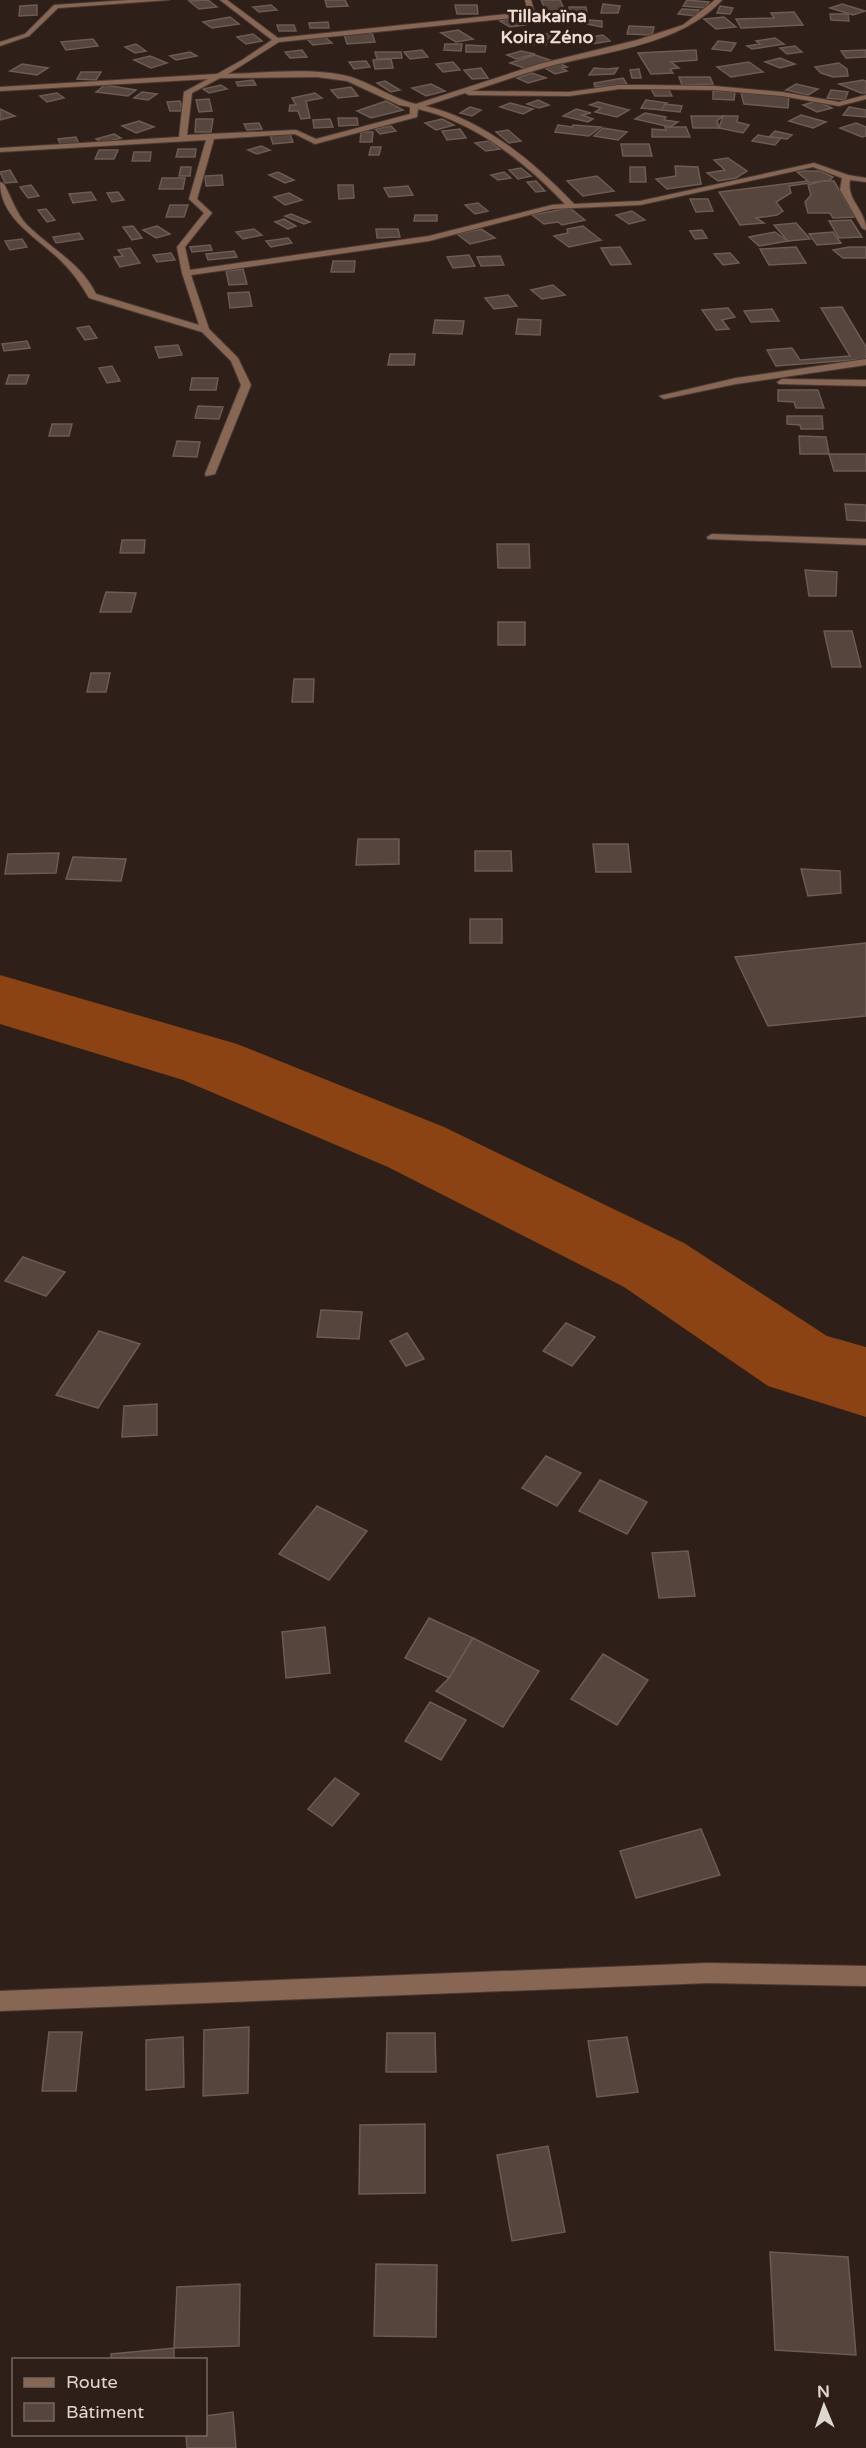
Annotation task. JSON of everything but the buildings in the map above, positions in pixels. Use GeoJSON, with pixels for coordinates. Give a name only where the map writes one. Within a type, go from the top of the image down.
{"type":"FeatureCollection","features":[{"type":"Feature","properties":{"kind":"street"},"geometry":{"type":"LineString","coordinates":[[44,2],[56,6],[166,0]]}},
{"type":"Feature","properties":{"kind":"street"},"geometry":{"type":"LineString","coordinates":[[223,0],[277,40]]}},
{"type":"Feature","properties":{"kind":"street"},"geometry":{"type":"LineString","coordinates":[[211,137],[183,137],[188,92],[245,62],[277,40],[532,14],[528,0]]}},
{"type":"Feature","properties":{"kind":"street"},"geometry":{"type":"LineString","coordinates":[[414,107],[542,66],[639,42],[685,26],[719,0]]}},
{"type":"Feature","properties":{"kind":"street"},"geometry":{"type":"LineString","coordinates":[[0,44],[27,36],[56,6]]}},
{"type":"Feature","properties":{"kind":"street"},"geometry":{"type":"LineString","coordinates":[[0,89],[218,76],[317,75],[349,79],[414,107],[441,112],[485,134],[543,175],[572,206]]}},
{"type":"Feature","properties":{"kind":"street"},"geometry":{"type":"LineString","coordinates":[[458,92],[500,95],[569,94],[619,87],[714,88],[782,94],[839,104],[866,97]]}},
{"type":"Feature","properties":{"kind":"street"},"geometry":{"type":"LineString","coordinates":[[0,150],[296,132],[315,142],[414,116],[414,107]]}},
{"type":"Feature","properties":{"kind":"street"},"geometry":{"type":"LineString","coordinates":[[210,474],[246,385],[235,360],[205,330],[186,273],[182,247],[208,213],[193,199],[211,137]]}},
{"type":"Feature","properties":{"kind":"street"},"geometry":{"type":"LineString","coordinates":[[186,273],[429,238],[552,207],[640,202],[814,165],[846,177],[866,180]]}},
{"type":"Feature","properties":{"kind":"street"},"geometry":{"type":"LineString","coordinates":[[846,177],[844,190],[866,228]]}},
{"type":"Feature","properties":{"kind":"street"},"geometry":{"type":"LineString","coordinates":[[0,184],[22,225],[60,256],[84,281],[92,296],[205,330]]}},
{"type":"Feature","properties":{"kind":"street"},"geometry":{"type":"LineString","coordinates":[[664,396],[736,381],[866,362]]}},
{"type":"Feature","properties":{"kind":"street"},"geometry":{"type":"LineString","coordinates":[[736,381],[866,383]]}},
{"type":"Feature","properties":{"kind":"street"},"geometry":{"type":"LineString","coordinates":[[712,537],[866,542]]}},
{"type":"Feature","properties":{"kind":"street"},"geometry":{"type":"LineString","coordinates":[[0,2001],[708,1973],[866,1976]]}},
{"type":"Feature","properties":{"kind":"waterway"},"geometry":{"type":"LineString","coordinates":[[0,999],[210,1062],[416,1147],[654,1265],[799,1362],[866,1382]]}},
{"type":"Feature","properties":{"kind":"district","name":"Tillakaïna Koira Zéno"},"geometry":{"type":"Point","coordinates":[547,26]}}]}
